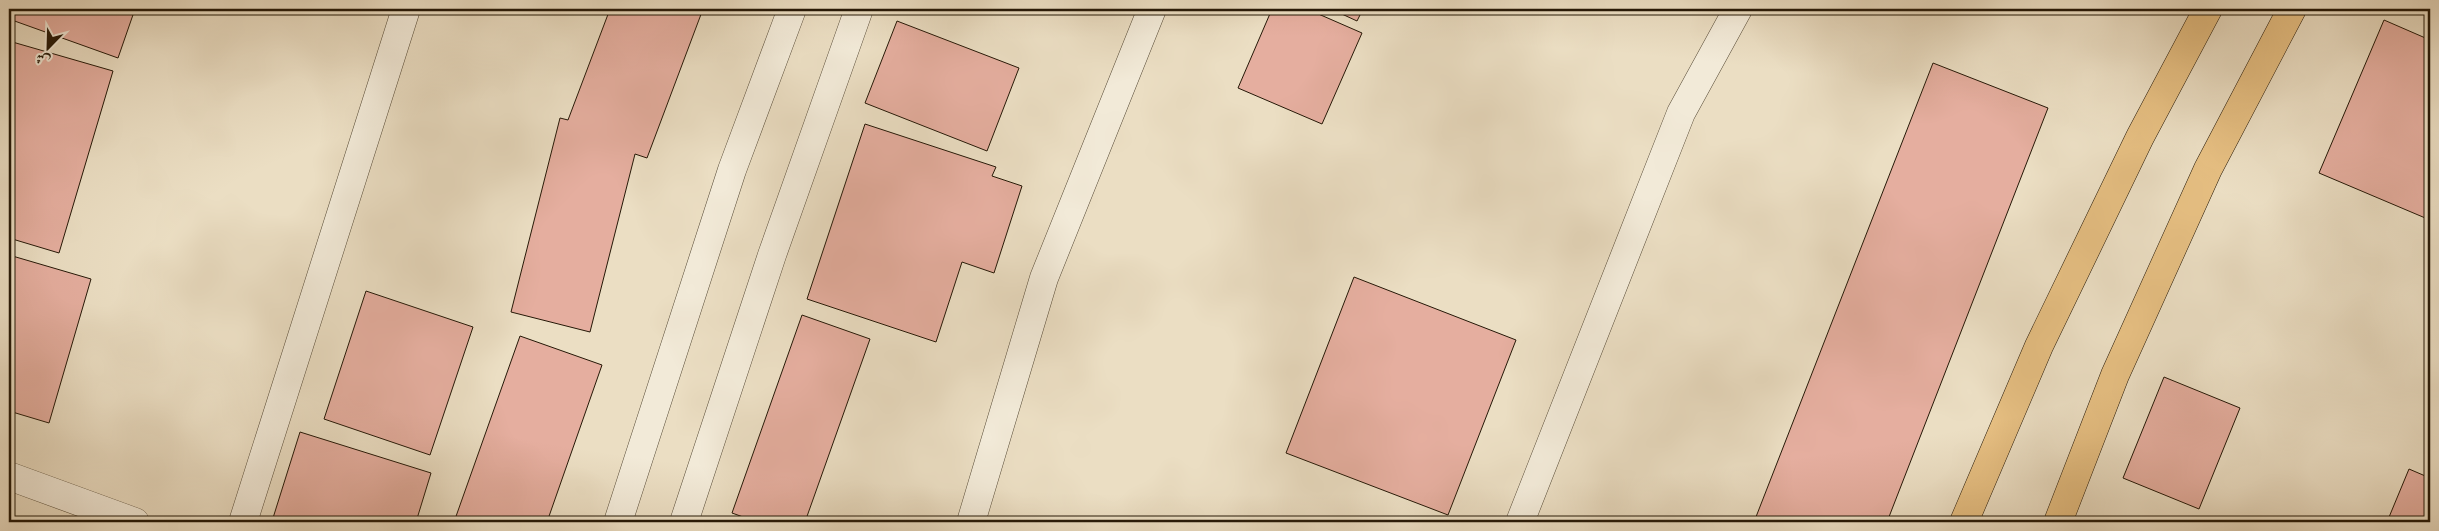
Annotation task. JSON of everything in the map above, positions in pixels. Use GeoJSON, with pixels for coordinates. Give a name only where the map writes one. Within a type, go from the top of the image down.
{"type":"FeatureCollection","features":[{"type":"Feature","properties":{"kind":"main road"},"geometry":{"type":"LineString","coordinates":[[1964,522],[2043,337],[2140,137],[2208,9]]}},
{"type":"Feature","properties":{"kind":"main road"},"geometry":{"type":"LineString","coordinates":[[2058,522],[2119,366],[2208,169],[2292,9]]}},
{"type":"Feature","properties":{"kind":"street"},"geometry":{"type":"LineString","coordinates":[[243,522],[406,9]]}},
{"type":"Feature","properties":{"kind":"street"},"geometry":{"type":"LineString","coordinates":[[618,522],[732,170],[792,9]]}},
{"type":"Feature","properties":{"kind":"street"},"geometry":{"type":"LineString","coordinates":[[684,522],[772,255],[859,9]]}},
{"type":"Feature","properties":{"kind":"street"},"geometry":{"type":"LineString","coordinates":[[971,522],[1044,278],[1152,9]]}},
{"type":"Feature","properties":{"kind":"street"},"geometry":{"type":"LineString","coordinates":[[1520,522],[1681,113],[1738,9]]}},
{"type":"Feature","properties":{"kind":"street"},"geometry":{"type":"LineString","coordinates":[[9,476],[135,522]]}},
{"type":"Feature","properties":{"kind":"building"},"geometry":{"type":"Polygon","coordinates":[[[10,9],[135,9],[118,58],[9,19],[10,9]]]}},
{"type":"Feature","properties":{"kind":"building"},"geometry":{"type":"Polygon","coordinates":[[[610,9],[703,9],[647,158],[635,154],[590,332],[511,312],[560,118],[568,120],[610,9]]]}},
{"type":"Feature","properties":{"kind":"building"},"geometry":{"type":"Polygon","coordinates":[[[1272,9],[1307,9],[1362,33],[1322,124],[1238,88],[1272,9]]]}},
{"type":"Feature","properties":{"kind":"building"},"geometry":{"type":"Polygon","coordinates":[[[1331,9],[1363,9],[1357,21],[1331,9]]]}},
{"type":"Feature","properties":{"kind":"building"},"geometry":{"type":"Polygon","coordinates":[[[2384,20],[2430,40],[2430,220],[2319,173],[2384,20]]]}},
{"type":"Feature","properties":{"kind":"building"},"geometry":{"type":"Polygon","coordinates":[[[897,21],[1019,68],[987,151],[865,103],[897,21]]]}},
{"type":"Feature","properties":{"kind":"building"},"geometry":{"type":"Polygon","coordinates":[[[9,41],[113,71],[59,253],[9,238],[9,41]]]}},
{"type":"Feature","properties":{"kind":"building"},"geometry":{"type":"Polygon","coordinates":[[[1933,63],[2048,108],[1887,522],[1754,522],[1933,63]]]}},
{"type":"Feature","properties":{"kind":"building"},"geometry":{"type":"Polygon","coordinates":[[[865,124],[996,167],[992,176],[1022,186],[994,273],[962,262],[936,342],[807,299],[865,124]]]}},
{"type":"Feature","properties":{"kind":"building"},"geometry":{"type":"Polygon","coordinates":[[[9,255],[91,279],[49,423],[9,411],[9,255]]]}},
{"type":"Feature","properties":{"kind":"building"},"geometry":{"type":"Polygon","coordinates":[[[1354,277],[1516,340],[1448,515],[1286,453],[1354,277]]]}},
{"type":"Feature","properties":{"kind":"building"},"geometry":{"type":"Polygon","coordinates":[[[366,291],[473,327],[430,455],[324,419],[366,291]]]}},
{"type":"Feature","properties":{"kind":"building"},"geometry":{"type":"Polygon","coordinates":[[[802,315],[870,339],[805,522],[757,522],[732,513],[802,315]]]}},
{"type":"Feature","properties":{"kind":"building"},"geometry":{"type":"Polygon","coordinates":[[[520,336],[602,365],[547,522],[454,522],[520,336]]]}},
{"type":"Feature","properties":{"kind":"building"},"geometry":{"type":"Polygon","coordinates":[[[2164,377],[2240,408],[2199,509],[2123,478],[2164,377]]]}},
{"type":"Feature","properties":{"kind":"building"},"geometry":{"type":"Polygon","coordinates":[[[300,432],[431,473],[416,522],[285,522],[273,518],[300,432]]]}},
{"type":"Feature","properties":{"kind":"building"},"geometry":{"type":"Polygon","coordinates":[[[2409,469],[2430,478],[2430,522],[2387,522],[2409,469]]]}}]}
